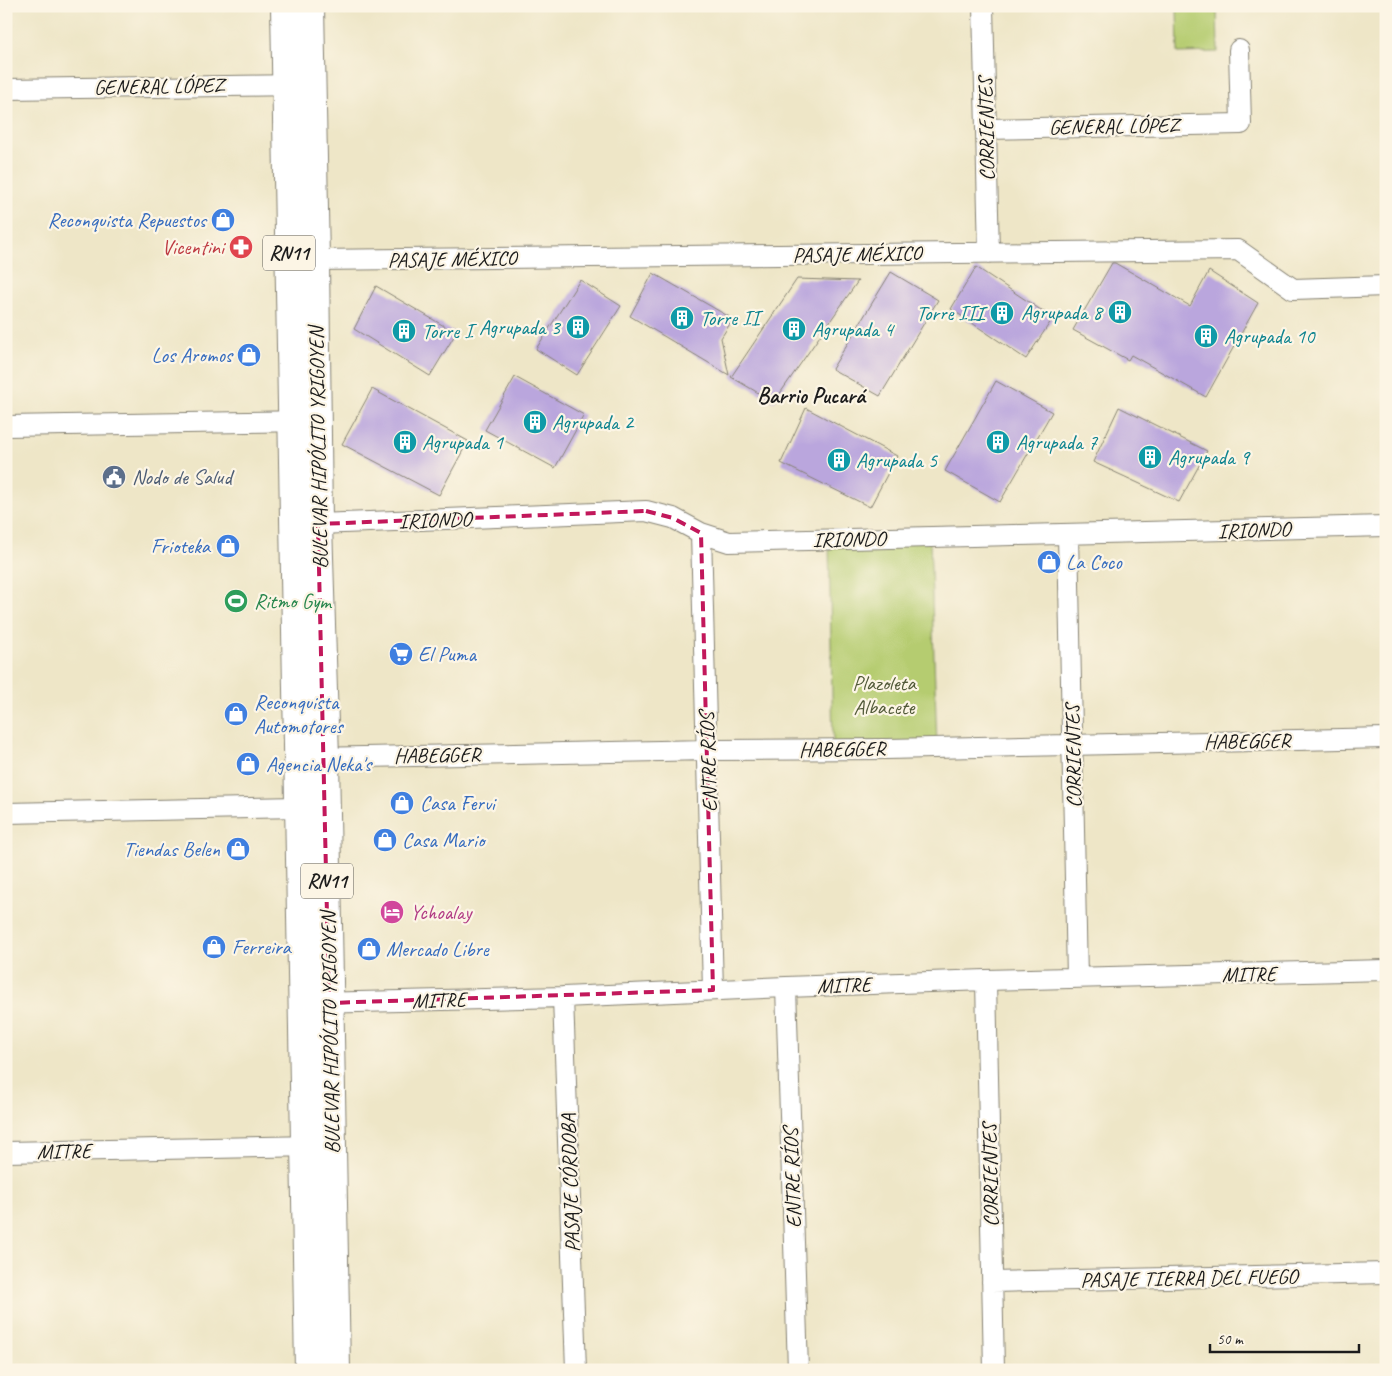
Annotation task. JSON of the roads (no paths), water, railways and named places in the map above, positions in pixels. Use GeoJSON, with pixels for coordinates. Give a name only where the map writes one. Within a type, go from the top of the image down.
{"type":"FeatureCollection","features":[{"type":"Feature","properties":{"kind":"highway","name":"BULEVAR HIPÓLITO YRIGOYEN"},"geometry":{"type":"LineString","coordinates":[[285,6],[299,85],[315,260],[305,421],[318,524],[325,758],[329,1004],[318,1146],[309,1370]]}},
{"type":"Feature","properties":{"kind":"highway","name":"BULEVAR HIPÓLITO YRIGOYEN"},"geometry":{"type":"LineString","coordinates":[[310,6],[299,85],[305,421],[298,758],[303,1003],[318,1146],[336,1370]]}},
{"type":"Feature","properties":{"kind":"street","name":"CORRIENTES"},"geometry":{"type":"LineString","coordinates":[[983,6],[989,253]]}},
{"type":"Feature","properties":{"kind":"street","name":"GENERAL LÓPEZ"},"geometry":{"type":"LineString","coordinates":[[986,129],[1241,124],[1240,50]]}},
{"type":"Feature","properties":{"kind":"street","name":"GENERAL LÓPEZ"},"geometry":{"type":"LineString","coordinates":[[6,89],[299,85]]}},
{"type":"Feature","properties":{"kind":"street","name":"PASAJE MÉXICO"},"geometry":{"type":"LineString","coordinates":[[315,260],[1238,250],[1293,289],[1386,286]]}},
{"type":"Feature","properties":{"kind":"street"},"geometry":{"type":"LineString","coordinates":[[6,426],[305,421]]}},
{"type":"Feature","properties":{"kind":"street","name":"IRIONDO"},"geometry":{"type":"LineString","coordinates":[[318,524],[646,511],[673,518],[701,534],[729,542],[1386,526]]}},
{"type":"Feature","properties":{"kind":"street","name":"ENTRE RÍOS"},"geometry":{"type":"LineString","coordinates":[[701,534],[713,990]]}},
{"type":"Feature","properties":{"kind":"street","name":"CORRIENTES"},"geometry":{"type":"LineString","coordinates":[[1068,534],[1077,978]]}},
{"type":"Feature","properties":{"kind":"street","name":"HABEGGER"},"geometry":{"type":"LineString","coordinates":[[298,758],[1386,738]]}},
{"type":"Feature","properties":{"kind":"street"},"geometry":{"type":"LineString","coordinates":[[6,813],[299,808]]}},
{"type":"Feature","properties":{"kind":"street","name":"MITRE"},"geometry":{"type":"LineString","coordinates":[[303,1003],[329,1004],[563,997],[986,980],[1386,970]]}},
{"type":"Feature","properties":{"kind":"street","name":"CORRIENTES"},"geometry":{"type":"LineString","coordinates":[[986,980],[994,1370]]}},
{"type":"Feature","properties":{"kind":"street","name":"ENTRE RÍOS"},"geometry":{"type":"LineString","coordinates":[[786,987],[798,1370]]}},
{"type":"Feature","properties":{"kind":"street","name":"PASAJE CÓRDOBA"},"geometry":{"type":"LineString","coordinates":[[563,997],[576,1370]]}},
{"type":"Feature","properties":{"kind":"street","name":"MITRE"},"geometry":{"type":"LineString","coordinates":[[6,1152],[318,1146]]}},
{"type":"Feature","properties":{"kind":"street","name":"PASAJE TIERRA DEL FUEGO"},"geometry":{"type":"LineString","coordinates":[[992,1282],[1386,1274]]}},
{"type":"Feature","properties":{"kind":"place","name":"Reconquista Repuestos"},"geometry":{"type":"Point","coordinates":[223,220]}},
{"type":"Feature","properties":{"kind":"place","name":"Vicentini"},"geometry":{"type":"Point","coordinates":[241,247]}},
{"type":"Feature","properties":{"kind":"place","name":"Agrupada 8"},"geometry":{"type":"Point","coordinates":[1120,312]}},
{"type":"Feature","properties":{"kind":"place","name":"Torre III"},"geometry":{"type":"Point","coordinates":[1002,313]}},
{"type":"Feature","properties":{"kind":"place","name":"Torre II"},"geometry":{"type":"Point","coordinates":[682,318]}},
{"type":"Feature","properties":{"kind":"place","name":"Agrupada 3"},"geometry":{"type":"Point","coordinates":[578,327]}},
{"type":"Feature","properties":{"kind":"place","name":"Agrupada 4"},"geometry":{"type":"Point","coordinates":[794,329]}},
{"type":"Feature","properties":{"kind":"place","name":"Torre I"},"geometry":{"type":"Point","coordinates":[404,331]}},
{"type":"Feature","properties":{"kind":"place","name":"Agrupada 10"},"geometry":{"type":"Point","coordinates":[1206,336]}},
{"type":"Feature","properties":{"kind":"place","name":"Los Aromos"},"geometry":{"type":"Point","coordinates":[249,355]}},
{"type":"Feature","properties":{"kind":"place","name":"Agrupada 2"},"geometry":{"type":"Point","coordinates":[535,422]}},
{"type":"Feature","properties":{"kind":"place","name":"Agrupada 1"},"geometry":{"type":"Point","coordinates":[405,442]}},
{"type":"Feature","properties":{"kind":"place","name":"Agrupada 7"},"geometry":{"type":"Point","coordinates":[998,442]}},
{"type":"Feature","properties":{"kind":"place","name":"Agrupada 9"},"geometry":{"type":"Point","coordinates":[1150,457]}},
{"type":"Feature","properties":{"kind":"place","name":"Agrupada 5"},"geometry":{"type":"Point","coordinates":[839,460]}},
{"type":"Feature","properties":{"kind":"place","name":"Nodo de Salud"},"geometry":{"type":"Point","coordinates":[114,477]}},
{"type":"Feature","properties":{"kind":"place","name":"Frioteka"},"geometry":{"type":"Point","coordinates":[228,546]}},
{"type":"Feature","properties":{"kind":"place","name":"La Coco"},"geometry":{"type":"Point","coordinates":[1049,562]}},
{"type":"Feature","properties":{"kind":"place","name":"Ritmo Gym"},"geometry":{"type":"Point","coordinates":[236,601]}},
{"type":"Feature","properties":{"kind":"place","name":"El Puma"},"geometry":{"type":"Point","coordinates":[401,654]}},
{"type":"Feature","properties":{"kind":"place","name":"Reconquista Automotores"},"geometry":{"type":"Point","coordinates":[236,714]}},
{"type":"Feature","properties":{"kind":"place","name":"Agencia Neka's"},"geometry":{"type":"Point","coordinates":[248,764]}},
{"type":"Feature","properties":{"kind":"place","name":"Casa Fervi"},"geometry":{"type":"Point","coordinates":[402,803]}},
{"type":"Feature","properties":{"kind":"place","name":"Casa Mario"},"geometry":{"type":"Point","coordinates":[385,840]}},
{"type":"Feature","properties":{"kind":"place","name":"Tiendas Belen"},"geometry":{"type":"Point","coordinates":[238,849]}},
{"type":"Feature","properties":{"kind":"place","name":"Ychoalay"},"geometry":{"type":"Point","coordinates":[392,912]}},
{"type":"Feature","properties":{"kind":"place","name":"Ferreira"},"geometry":{"type":"Point","coordinates":[214,947]}},
{"type":"Feature","properties":{"kind":"place","name":"Mercado Libre"},"geometry":{"type":"Point","coordinates":[369,949]}},
{"type":"Feature","properties":{"kind":"district","name":"Barrio Pucará"},"geometry":{"type":"Point","coordinates":[811,395]}},
{"type":"Feature","properties":{"kind":"park label","name":"Plazoleta Albacete"},"geometry":{"type":"Point","coordinates":[884,695]}}]}
